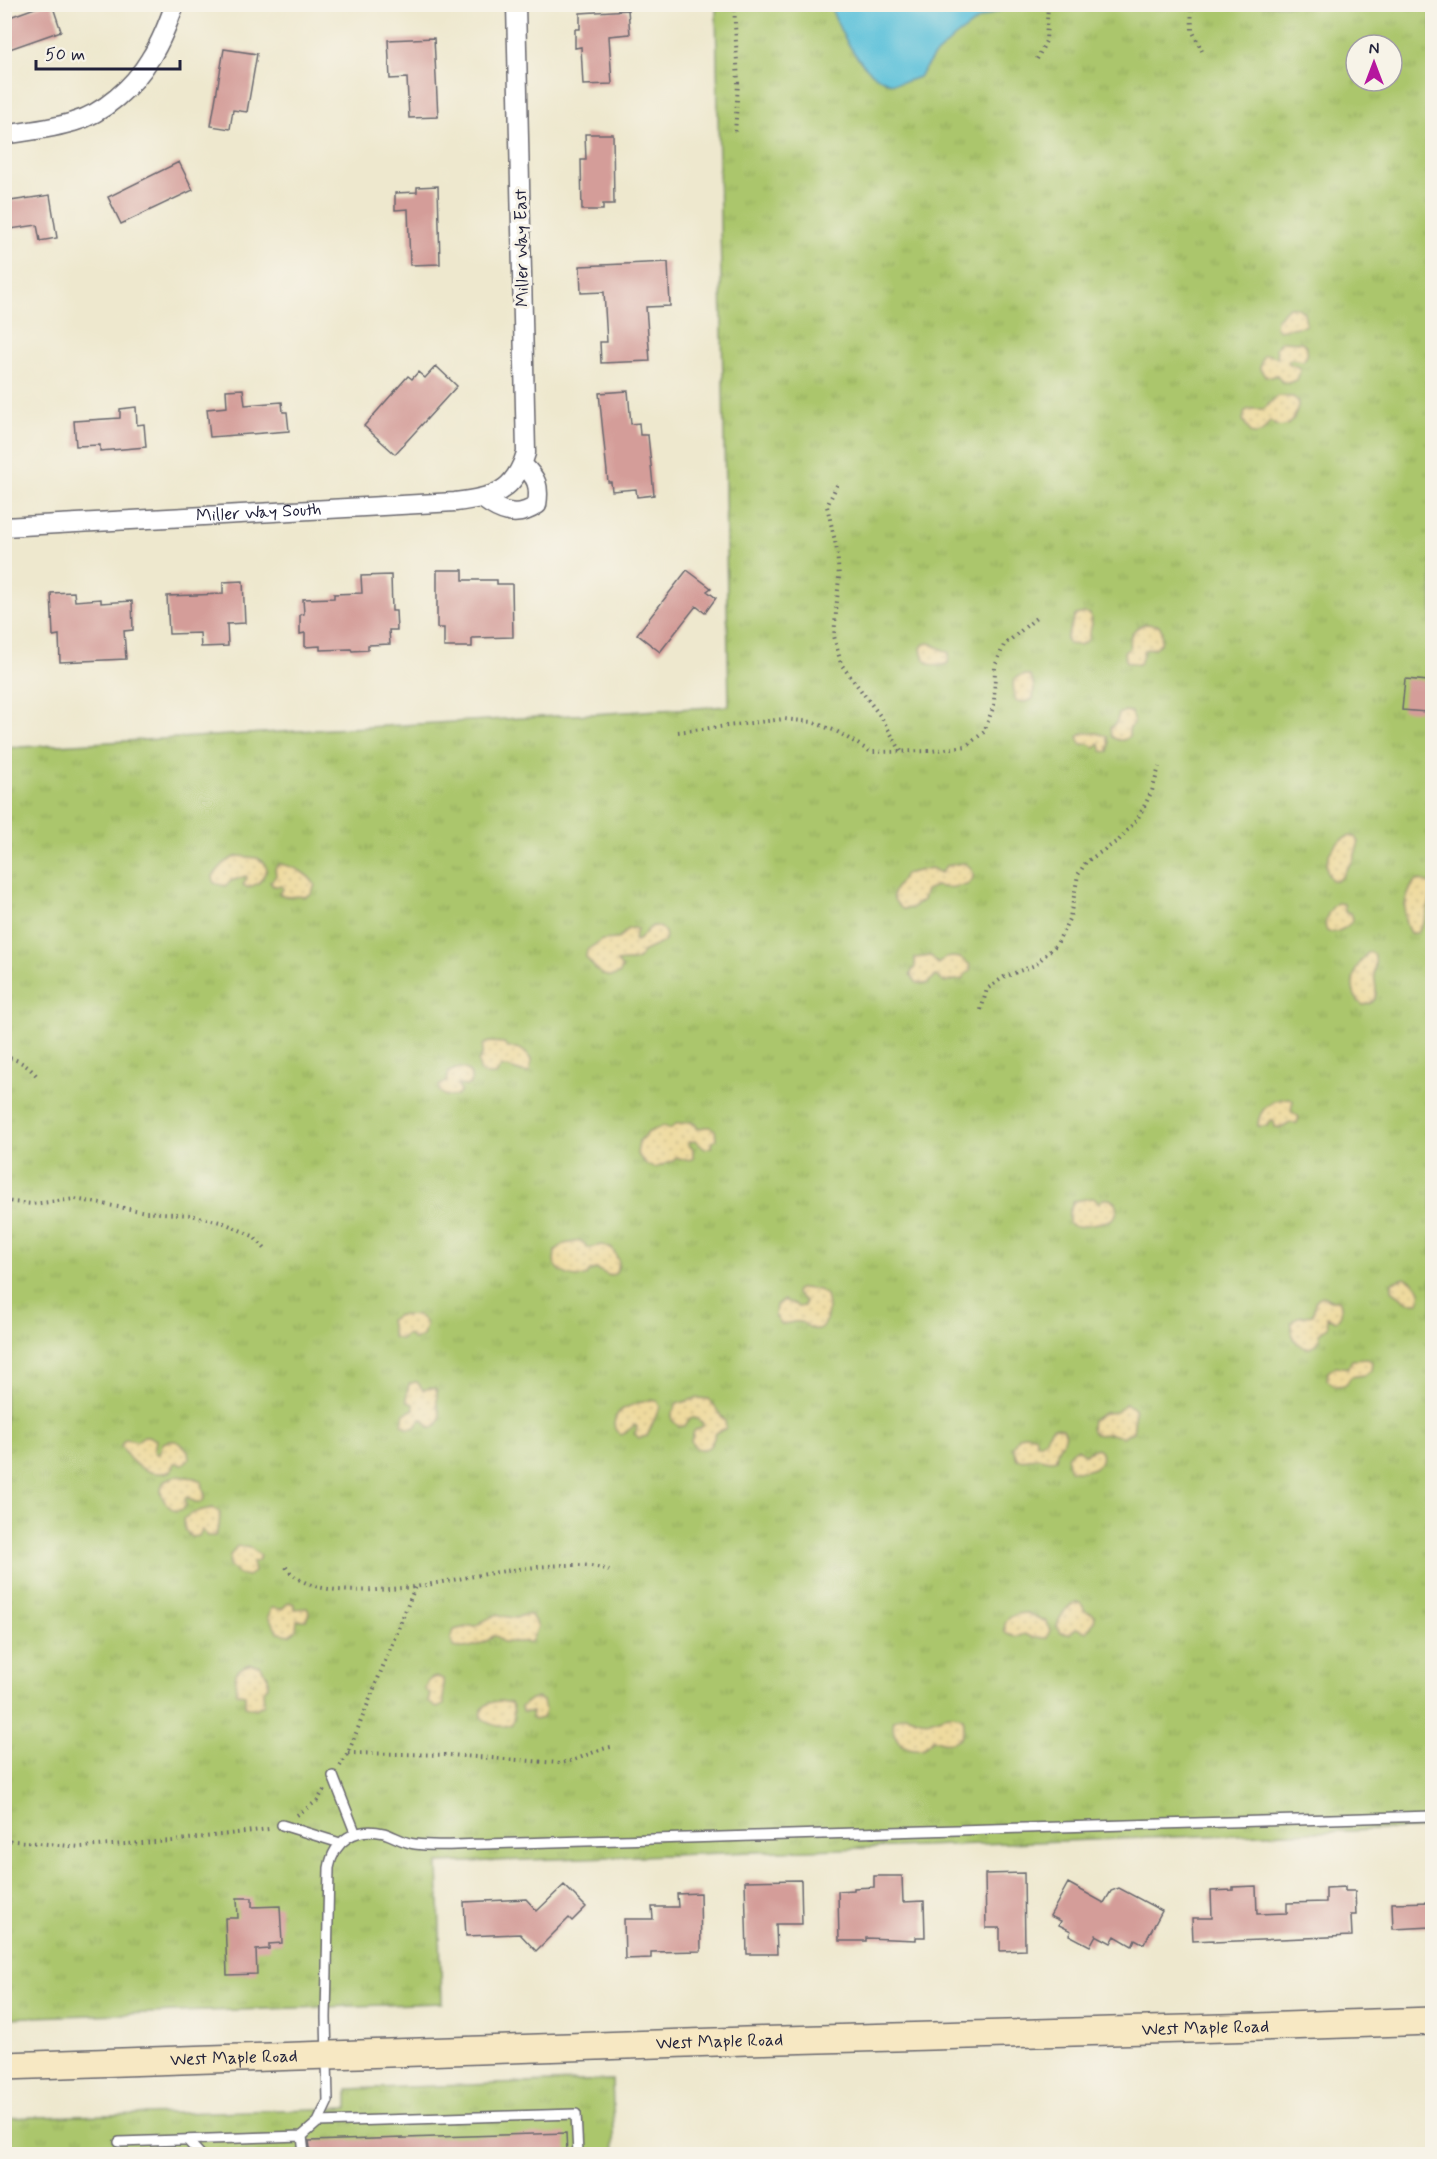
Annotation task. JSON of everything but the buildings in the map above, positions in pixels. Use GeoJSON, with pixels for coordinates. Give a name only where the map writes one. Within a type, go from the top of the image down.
{"type":"FeatureCollection","features":[{"type":"Feature","properties":{"kind":"main road","name":"West Maple Road"},"geometry":{"type":"LineString","coordinates":[[4,2066],[327,2054],[977,2034],[1259,2028],[1432,2021]]}},
{"type":"Feature","properties":{"kind":"street"},"geometry":{"type":"LineString","coordinates":[[4,135],[75,122],[96,112],[112,100],[137,78],[150,60],[175,4]]}},
{"type":"Feature","properties":{"kind":"street","name":"Miller Way East"},"geometry":{"type":"LineString","coordinates":[[516,4],[526,453],[523,465]]}},
{"type":"Feature","properties":{"kind":"street"},"geometry":{"type":"LineString","coordinates":[[483,499],[498,510],[518,513],[528,511],[537,505],[539,496],[534,475],[523,465]]}},
{"type":"Feature","properties":{"kind":"street","name":"Miller Way South"},"geometry":{"type":"LineString","coordinates":[[4,527],[483,499],[508,485],[518,476],[523,465]]}},
{"type":"Feature","properties":{"kind":"lane"},"geometry":{"type":"LineString","coordinates":[[333,1776],[355,1832]]}},
{"type":"Feature","properties":{"kind":"lane"},"geometry":{"type":"LineString","coordinates":[[118,2142],[302,2136],[318,2122],[328,2102],[329,1868],[331,1857],[340,1843],[355,1832],[383,1833],[414,1844],[485,1844],[1432,1816]]}},
{"type":"Feature","properties":{"kind":"lane"},"geometry":{"type":"LineString","coordinates":[[282,1825],[340,1843]]}},
{"type":"Feature","properties":{"kind":"lane"},"geometry":{"type":"LineString","coordinates":[[318,2122],[576,2114],[578,2154]]}},
{"type":"Feature","properties":{"kind":"lane"},"geometry":{"type":"LineString","coordinates":[[302,2136],[304,2154]]}},
{"type":"Feature","properties":{"kind":"lane"},"geometry":{"type":"LineString","coordinates":[[187,2140],[200,2154]]}},
{"type":"Feature","properties":{"kind":"path"},"geometry":{"type":"LineString","coordinates":[[734,4],[738,83],[735,134]]}},
{"type":"Feature","properties":{"kind":"path"},"geometry":{"type":"LineString","coordinates":[[1037,59],[1046,41],[1048,4]]}},
{"type":"Feature","properties":{"kind":"path"},"geometry":{"type":"LineString","coordinates":[[1191,4],[1192,30],[1202,51]]}},
{"type":"Feature","properties":{"kind":"path"},"geometry":{"type":"LineString","coordinates":[[837,485],[827,506],[837,550],[839,577],[834,636],[841,664],[880,717],[901,752]]}},
{"type":"Feature","properties":{"kind":"path"},"geometry":{"type":"LineString","coordinates":[[678,732],[783,719],[812,722],[836,731],[871,752],[932,751],[966,746],[984,732],[994,705],[995,666],[1004,645],[1036,618]]}},
{"type":"Feature","properties":{"kind":"path"},"geometry":{"type":"LineString","coordinates":[[981,1010],[987,989],[1004,977],[1035,965],[1057,944],[1070,916],[1078,875],[1086,862],[1119,840],[1138,818],[1152,791],[1159,767]]}},
{"type":"Feature","properties":{"kind":"path"},"geometry":{"type":"LineString","coordinates":[[4,1057],[14,1059],[36,1075]]}},
{"type":"Feature","properties":{"kind":"path"},"geometry":{"type":"LineString","coordinates":[[4,1201],[32,1204],[75,1199],[146,1212],[191,1215],[224,1223],[253,1236],[266,1249]]}},
{"type":"Feature","properties":{"kind":"path"},"geometry":{"type":"LineString","coordinates":[[286,1567],[292,1575],[309,1584],[342,1591],[416,1587],[492,1573],[569,1564],[599,1566],[609,1571]]}},
{"type":"Feature","properties":{"kind":"path"},"geometry":{"type":"LineString","coordinates":[[4,1840],[81,1847],[172,1841],[282,1825],[316,1801],[348,1753],[416,1587]]}},
{"type":"Feature","properties":{"kind":"path"},"geometry":{"type":"LineString","coordinates":[[348,1753],[449,1755],[559,1763],[574,1761],[592,1751],[611,1747]]}},
{"type":"Feature","properties":{"kind":"green space"},"geometry":{"type":"Polygon","coordinates":[[[716,5],[1432,5],[1432,1828],[438,1863],[442,2003],[5,2018],[5,748],[729,706],[716,5]]]}},
{"type":"Feature","properties":{"kind":"green space"},"geometry":{"type":"Polygon","coordinates":[[[612,2080],[615,2154],[5,2154],[4,2118],[348,2108],[348,2089],[612,2080]]]}},
{"type":"Feature","properties":{"kind":"sand"},"geometry":{"type":"Polygon","coordinates":[[[1289,307],[1295,307],[1304,312],[1306,324],[1278,330],[1275,326],[1276,320],[1289,307]]]}},
{"type":"Feature","properties":{"kind":"sand"},"geometry":{"type":"Polygon","coordinates":[[[1281,341],[1301,342],[1306,346],[1307,351],[1303,361],[1291,359],[1288,361],[1300,371],[1297,380],[1288,383],[1281,381],[1277,375],[1265,376],[1260,369],[1265,354],[1278,358],[1276,348],[1281,341]]]}},
{"type":"Feature","properties":{"kind":"sand"},"geometry":{"type":"Polygon","coordinates":[[[1277,396],[1293,397],[1298,401],[1294,418],[1290,423],[1281,426],[1270,421],[1261,433],[1251,433],[1243,420],[1245,411],[1264,409],[1277,396]]]}},
{"type":"Feature","properties":{"kind":"sand"},"geometry":{"type":"Polygon","coordinates":[[[1084,613],[1090,614],[1092,624],[1088,640],[1080,645],[1069,644],[1066,639],[1074,618],[1084,613]]]}},
{"type":"Feature","properties":{"kind":"sand"},"geometry":{"type":"Polygon","coordinates":[[[1144,624],[1159,625],[1162,631],[1161,643],[1154,648],[1144,650],[1140,664],[1126,662],[1124,652],[1130,648],[1130,637],[1134,630],[1144,624]]]}},
{"type":"Feature","properties":{"kind":"sand"},"geometry":{"type":"Polygon","coordinates":[[[930,643],[949,653],[948,663],[938,666],[930,664],[924,658],[921,648],[924,644],[930,643]]]}},
{"type":"Feature","properties":{"kind":"sand"},"geometry":{"type":"Polygon","coordinates":[[[1027,675],[1031,677],[1034,687],[1033,699],[1025,702],[1016,701],[1014,680],[1027,675]]]}},
{"type":"Feature","properties":{"kind":"sand"},"geometry":{"type":"Polygon","coordinates":[[[1125,711],[1131,712],[1134,723],[1129,729],[1129,736],[1118,740],[1111,736],[1110,728],[1116,723],[1119,714],[1125,711]]]}},
{"type":"Feature","properties":{"kind":"sand"},"geometry":{"type":"Polygon","coordinates":[[[1083,733],[1107,736],[1108,752],[1102,751],[1099,743],[1095,748],[1089,744],[1081,744],[1078,737],[1083,733]]]}},
{"type":"Feature","properties":{"kind":"sand"},"geometry":{"type":"Polygon","coordinates":[[[1351,836],[1359,842],[1353,861],[1343,876],[1337,881],[1332,880],[1328,874],[1327,860],[1338,842],[1351,836]]]}},
{"type":"Feature","properties":{"kind":"sand"},"geometry":{"type":"Polygon","coordinates":[[[238,856],[257,858],[264,862],[267,870],[259,883],[248,888],[243,885],[246,876],[231,881],[225,886],[214,883],[213,876],[221,867],[238,856]]]}},
{"type":"Feature","properties":{"kind":"sand"},"geometry":{"type":"Polygon","coordinates":[[[963,863],[970,867],[973,873],[967,885],[948,888],[936,886],[926,890],[923,900],[912,908],[902,909],[894,899],[894,891],[905,874],[931,868],[941,873],[946,866],[963,863]]]}},
{"type":"Feature","properties":{"kind":"sand"},"geometry":{"type":"Polygon","coordinates":[[[279,864],[295,868],[308,877],[315,885],[311,894],[305,897],[286,897],[279,894],[283,889],[282,886],[273,886],[270,882],[276,876],[275,868],[279,864]]]}},
{"type":"Feature","properties":{"kind":"sand"},"geometry":{"type":"Polygon","coordinates":[[[1420,880],[1432,885],[1431,896],[1420,930],[1417,933],[1410,933],[1405,920],[1404,908],[1414,882],[1420,880]]]}},
{"type":"Feature","properties":{"kind":"sand"},"geometry":{"type":"Polygon","coordinates":[[[1337,903],[1344,904],[1345,912],[1351,913],[1353,919],[1342,930],[1327,931],[1325,924],[1327,916],[1337,903]]]}},
{"type":"Feature","properties":{"kind":"sand"},"geometry":{"type":"Polygon","coordinates":[[[653,926],[664,931],[666,936],[664,942],[642,952],[636,960],[617,962],[622,968],[620,973],[614,976],[601,973],[586,957],[587,950],[602,940],[618,939],[628,929],[633,928],[637,929],[634,939],[636,941],[653,926]]]}},
{"type":"Feature","properties":{"kind":"sand"},"geometry":{"type":"Polygon","coordinates":[[[1369,952],[1375,957],[1376,993],[1373,1001],[1363,1005],[1357,1000],[1353,986],[1359,963],[1369,952]]]}},
{"type":"Feature","properties":{"kind":"sand"},"geometry":{"type":"Polygon","coordinates":[[[931,956],[938,964],[945,958],[960,958],[970,965],[971,971],[965,974],[963,979],[944,982],[936,976],[926,984],[917,983],[910,974],[915,967],[915,958],[931,956]]]}},
{"type":"Feature","properties":{"kind":"sand"},"geometry":{"type":"Polygon","coordinates":[[[489,1042],[504,1043],[508,1048],[516,1048],[524,1052],[531,1060],[530,1072],[504,1067],[500,1068],[496,1075],[481,1073],[478,1062],[482,1056],[483,1045],[489,1042]]]}},
{"type":"Feature","properties":{"kind":"sand"},"geometry":{"type":"Polygon","coordinates":[[[458,1068],[469,1072],[470,1084],[457,1085],[461,1091],[457,1096],[446,1096],[439,1091],[439,1086],[447,1081],[449,1072],[458,1068]]]}},
{"type":"Feature","properties":{"kind":"sand"},"geometry":{"type":"Polygon","coordinates":[[[1289,1098],[1293,1100],[1291,1111],[1299,1117],[1297,1123],[1290,1123],[1282,1128],[1275,1127],[1271,1120],[1267,1126],[1258,1126],[1261,1114],[1267,1106],[1277,1100],[1289,1098]]]}},
{"type":"Feature","properties":{"kind":"sand"},"geometry":{"type":"Polygon","coordinates":[[[691,1122],[696,1125],[697,1129],[713,1128],[716,1139],[712,1147],[705,1149],[695,1141],[690,1142],[688,1145],[693,1149],[693,1159],[685,1160],[676,1157],[673,1161],[655,1168],[647,1165],[637,1154],[639,1141],[649,1132],[663,1126],[670,1129],[676,1124],[691,1122]]]}},
{"type":"Feature","properties":{"kind":"sand"},"geometry":{"type":"Polygon","coordinates":[[[1095,1198],[1099,1203],[1103,1199],[1115,1202],[1117,1208],[1114,1217],[1107,1221],[1080,1227],[1069,1224],[1069,1212],[1074,1201],[1095,1198]]]}},
{"type":"Feature","properties":{"kind":"sand"},"geometry":{"type":"Polygon","coordinates":[[[580,1241],[587,1248],[602,1245],[612,1248],[619,1262],[616,1273],[610,1276],[596,1269],[590,1271],[586,1276],[576,1277],[559,1270],[554,1262],[555,1251],[564,1244],[580,1241]]]}},
{"type":"Feature","properties":{"kind":"sand"},"geometry":{"type":"Polygon","coordinates":[[[1404,1278],[1412,1281],[1418,1287],[1419,1302],[1408,1302],[1392,1290],[1392,1282],[1404,1278]]]}},
{"type":"Feature","properties":{"kind":"sand"},"geometry":{"type":"Polygon","coordinates":[[[802,1288],[819,1290],[826,1295],[827,1317],[819,1329],[813,1329],[800,1322],[781,1324],[775,1316],[776,1305],[784,1300],[798,1307],[804,1306],[805,1301],[796,1294],[796,1290],[802,1288]]]}},
{"type":"Feature","properties":{"kind":"sand"},"geometry":{"type":"Polygon","coordinates":[[[1323,1296],[1330,1300],[1339,1300],[1341,1314],[1336,1321],[1327,1317],[1328,1327],[1319,1333],[1320,1339],[1310,1348],[1305,1348],[1293,1336],[1291,1323],[1298,1317],[1313,1315],[1316,1301],[1323,1296]]]}},
{"type":"Feature","properties":{"kind":"sand"},"geometry":{"type":"Polygon","coordinates":[[[398,1315],[414,1315],[424,1320],[426,1324],[423,1336],[414,1340],[408,1334],[400,1339],[393,1337],[390,1320],[398,1315]]]}},
{"type":"Feature","properties":{"kind":"sand"},"geometry":{"type":"Polygon","coordinates":[[[1368,1359],[1372,1362],[1371,1371],[1364,1375],[1351,1377],[1346,1385],[1336,1386],[1327,1380],[1328,1372],[1336,1366],[1348,1368],[1352,1360],[1368,1359]]]}},
{"type":"Feature","properties":{"kind":"sand"},"geometry":{"type":"Polygon","coordinates":[[[415,1382],[423,1390],[436,1389],[440,1416],[434,1427],[429,1427],[421,1419],[414,1428],[407,1428],[402,1424],[404,1414],[414,1409],[413,1404],[407,1402],[407,1392],[409,1384],[415,1382]]]}},
{"type":"Feature","properties":{"kind":"sand"},"geometry":{"type":"Polygon","coordinates":[[[697,1398],[709,1399],[725,1421],[726,1428],[716,1433],[711,1444],[704,1449],[696,1448],[691,1441],[694,1431],[703,1426],[700,1421],[690,1418],[685,1426],[679,1427],[672,1420],[672,1413],[677,1404],[697,1398]]]}},
{"type":"Feature","properties":{"kind":"sand"},"geometry":{"type":"Polygon","coordinates":[[[650,1400],[657,1401],[660,1407],[647,1436],[639,1438],[635,1434],[637,1427],[635,1425],[622,1435],[618,1433],[614,1422],[621,1410],[650,1400]]]}},
{"type":"Feature","properties":{"kind":"sand"},"geometry":{"type":"Polygon","coordinates":[[[1125,1404],[1134,1408],[1133,1432],[1122,1437],[1110,1434],[1098,1435],[1092,1432],[1092,1420],[1104,1413],[1117,1412],[1125,1404]]]}},
{"type":"Feature","properties":{"kind":"sand"},"geometry":{"type":"Polygon","coordinates":[[[1054,1427],[1063,1428],[1066,1435],[1057,1450],[1056,1459],[1017,1459],[1013,1447],[1018,1437],[1025,1434],[1034,1435],[1036,1443],[1040,1443],[1054,1427]]]}},
{"type":"Feature","properties":{"kind":"sand"},"geometry":{"type":"Polygon","coordinates":[[[144,1436],[156,1440],[154,1452],[157,1454],[163,1443],[174,1441],[188,1451],[189,1459],[183,1464],[174,1463],[171,1471],[163,1473],[142,1468],[129,1458],[121,1445],[125,1439],[137,1441],[144,1436]]]}},
{"type":"Feature","properties":{"kind":"sand"},"geometry":{"type":"Polygon","coordinates":[[[1096,1448],[1100,1450],[1102,1456],[1098,1465],[1088,1470],[1070,1470],[1067,1459],[1071,1452],[1078,1449],[1085,1454],[1096,1448]]]}},
{"type":"Feature","properties":{"kind":"sand"},"geometry":{"type":"Polygon","coordinates":[[[176,1476],[195,1478],[202,1482],[205,1497],[202,1502],[195,1502],[187,1497],[183,1509],[176,1511],[168,1505],[161,1494],[162,1485],[165,1480],[176,1476]]]}},
{"type":"Feature","properties":{"kind":"sand"},"geometry":{"type":"Polygon","coordinates":[[[213,1508],[220,1513],[215,1536],[208,1536],[202,1530],[199,1536],[191,1537],[185,1530],[183,1519],[194,1513],[213,1508]]]}},
{"type":"Feature","properties":{"kind":"sand"},"geometry":{"type":"Polygon","coordinates":[[[237,1546],[251,1548],[260,1555],[258,1561],[252,1562],[254,1572],[248,1576],[238,1574],[229,1565],[230,1556],[237,1546]]]}},
{"type":"Feature","properties":{"kind":"sand"},"geometry":{"type":"Polygon","coordinates":[[[289,1602],[294,1604],[294,1609],[307,1608],[310,1614],[306,1620],[297,1620],[296,1630],[289,1635],[279,1633],[268,1617],[271,1608],[282,1609],[289,1602]]]}},
{"type":"Feature","properties":{"kind":"sand"},"geometry":{"type":"Polygon","coordinates":[[[1075,1603],[1081,1603],[1085,1611],[1095,1616],[1094,1622],[1087,1632],[1076,1628],[1069,1634],[1061,1633],[1057,1626],[1060,1619],[1066,1609],[1075,1603]]]}},
{"type":"Feature","properties":{"kind":"sand"},"geometry":{"type":"Polygon","coordinates":[[[1027,1613],[1047,1622],[1050,1630],[1047,1638],[1033,1638],[1025,1634],[1016,1637],[1005,1632],[1005,1623],[1010,1617],[1027,1613]]]}},
{"type":"Feature","properties":{"kind":"sand"},"geometry":{"type":"Polygon","coordinates":[[[495,1615],[516,1618],[531,1615],[538,1627],[531,1642],[503,1642],[493,1636],[474,1646],[453,1647],[451,1639],[454,1630],[477,1626],[495,1615]]]}},
{"type":"Feature","properties":{"kind":"sand"},"geometry":{"type":"Polygon","coordinates":[[[250,1664],[259,1665],[268,1676],[268,1686],[263,1691],[264,1704],[256,1709],[245,1706],[245,1695],[236,1691],[236,1673],[250,1664]]]}},
{"type":"Feature","properties":{"kind":"sand"},"geometry":{"type":"Polygon","coordinates":[[[438,1677],[443,1679],[444,1705],[437,1708],[428,1702],[430,1694],[425,1690],[429,1681],[438,1677]]]}},
{"type":"Feature","properties":{"kind":"sand"},"geometry":{"type":"Polygon","coordinates":[[[538,1698],[543,1701],[545,1711],[542,1718],[534,1720],[531,1717],[532,1712],[522,1712],[521,1707],[531,1699],[538,1698]]]}},
{"type":"Feature","properties":{"kind":"sand"},"geometry":{"type":"Polygon","coordinates":[[[500,1701],[511,1703],[514,1714],[512,1724],[495,1725],[481,1717],[484,1707],[489,1703],[500,1701]]]}},
{"type":"Feature","properties":{"kind":"sand"},"geometry":{"type":"Polygon","coordinates":[[[905,1715],[927,1722],[945,1716],[958,1716],[963,1718],[963,1732],[957,1740],[952,1742],[933,1739],[922,1749],[909,1748],[896,1738],[893,1726],[894,1720],[905,1715]]]}},
{"type":"Feature","properties":{"kind":"water"},"geometry":{"type":"Polygon","coordinates":[[[830,5],[1008,5],[1004,9],[981,18],[955,37],[933,57],[919,77],[906,82],[892,83],[871,72],[853,52],[830,5]]]}}]}
